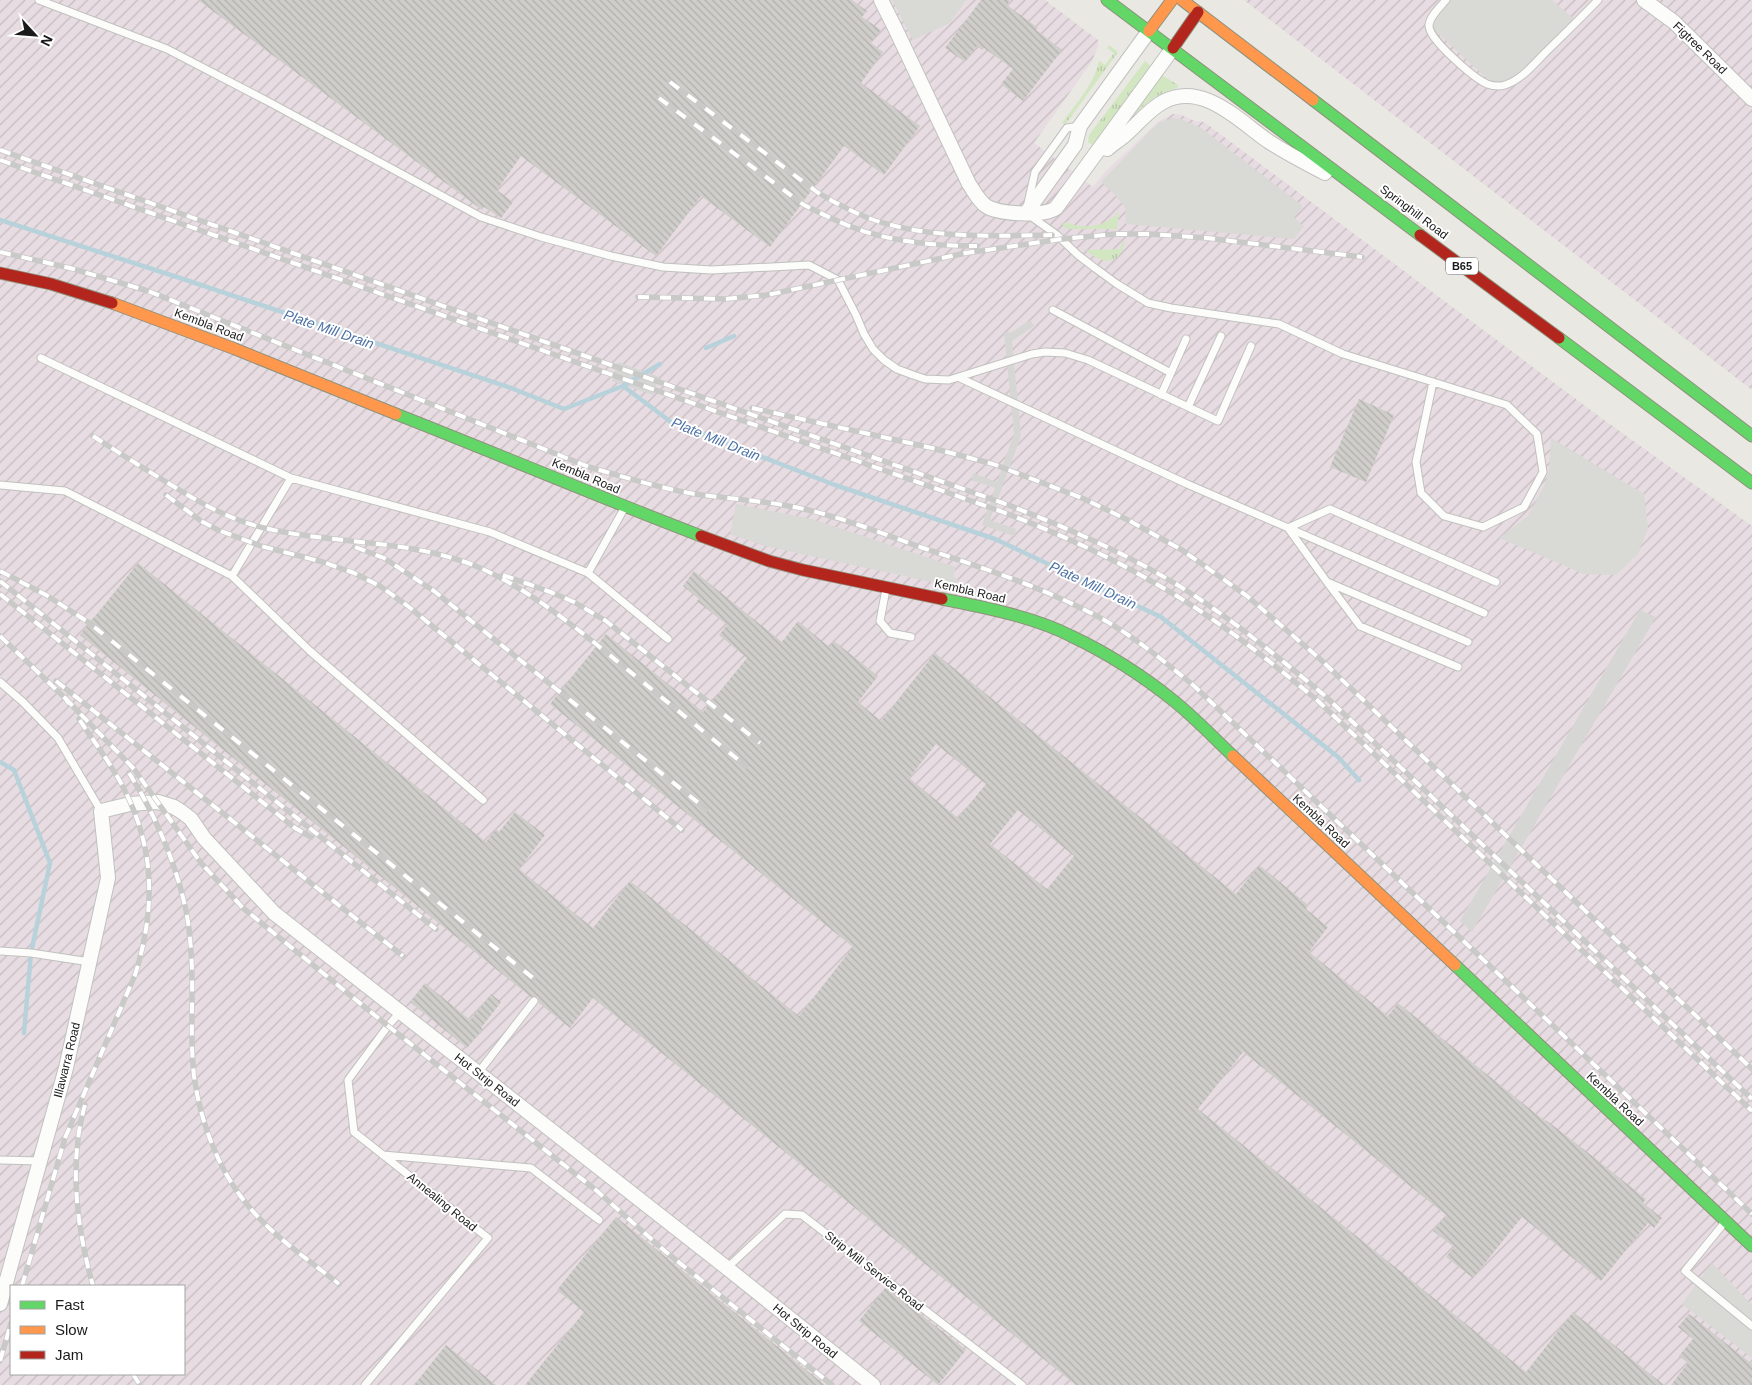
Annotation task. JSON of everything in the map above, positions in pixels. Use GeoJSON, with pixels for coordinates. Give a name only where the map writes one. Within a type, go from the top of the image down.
{"type":"FeatureCollection","features":[{"type":"Feature","properties":{"kind":"street"},"geometry":{"type":"LineString","coordinates":[[881,0],[965,176],[977,196],[993,210],[1026,213],[1044,213],[1054,210],[1093,159],[1202,6]]}},
{"type":"Feature","properties":{"kind":"street","name":"Springhill Road"},"geometry":{"type":"LineString","coordinates":[[1107,0],[1752,483]]}},
{"type":"Feature","properties":{"kind":"street"},"geometry":{"type":"LineString","coordinates":[[1026,213],[1075,146],[1080,126],[1172,0]]}},
{"type":"Feature","properties":{"kind":"street"},"geometry":{"type":"LineString","coordinates":[[1182,0],[1202,6],[1752,436]]}},
{"type":"Feature","properties":{"kind":"street","name":"Figtree Road"},"geometry":{"type":"LineString","coordinates":[[1644,0],[1674,22],[1752,99]]}},
{"type":"Feature","properties":{"kind":"street"},"geometry":{"type":"LineString","coordinates":[[1093,159],[1125,135],[1159,104],[1177,96],[1196,96],[1209,100],[1269,141],[1378,202]]}},
{"type":"Feature","properties":{"kind":"street"},"geometry":{"type":"LineString","coordinates":[[1075,146],[1093,159]]}},
{"type":"Feature","properties":{"kind":"street","name":"Kembla Road"},"geometry":{"type":"LineString","coordinates":[[0,273],[51,284],[114,304],[263,360],[625,507],[769,561],[803,570],[981,607],[1053,628],[1078,639],[1117,661],[1174,701],[1752,1246]]}},
{"type":"Feature","properties":{"kind":"street","name":"Hot Strip Road"},"geometry":{"type":"LineString","coordinates":[[101,811],[130,804],[158,802],[174,807],[182,812],[191,819],[204,838],[274,913],[727,1268],[873,1385]]}},
{"type":"Feature","properties":{"kind":"street","name":"Illawarra Road"},"geometry":{"type":"LineString","coordinates":[[0,1304],[66,1068],[108,878],[101,811]]}},
{"type":"Feature","properties":{"kind":"lane"},"geometry":{"type":"LineString","coordinates":[[38,0],[167,49],[269,102],[480,217],[602,254],[663,267],[711,270],[810,265],[838,280],[864,334],[873,349],[884,360],[897,368],[926,379],[937,381],[960,378],[1032,354],[1054,352],[1088,360],[1218,421],[1251,346]]}},
{"type":"Feature","properties":{"kind":"lane"},"geometry":{"type":"LineString","coordinates":[[1446,0],[1432,17],[1429,25],[1430,32],[1435,40],[1474,75],[1486,83],[1495,86],[1505,85],[1523,74],[1598,0]]}},
{"type":"Feature","properties":{"kind":"lane"},"geometry":{"type":"LineString","coordinates":[[1080,126],[1067,128],[1035,172],[1026,213],[1057,235],[1102,274],[1148,303],[1279,324],[1343,354],[1507,405],[1537,434],[1543,472],[1524,507],[1483,527],[1444,516],[1421,493],[1416,462],[1433,382]]}},
{"type":"Feature","properties":{"kind":"lane"},"geometry":{"type":"LineString","coordinates":[[1053,310],[1171,373]]}},
{"type":"Feature","properties":{"kind":"lane"},"geometry":{"type":"LineString","coordinates":[[1188,407],[1221,336]]}},
{"type":"Feature","properties":{"kind":"lane"},"geometry":{"type":"LineString","coordinates":[[1161,395],[1186,339]]}},
{"type":"Feature","properties":{"kind":"lane"},"geometry":{"type":"LineString","coordinates":[[41,358],[290,478],[490,532],[588,573],[668,639]]}},
{"type":"Feature","properties":{"kind":"lane"},"geometry":{"type":"LineString","coordinates":[[960,378],[1187,484],[1484,613]]}},
{"type":"Feature","properties":{"kind":"lane"},"geometry":{"type":"LineString","coordinates":[[232,576],[290,478]]}},
{"type":"Feature","properties":{"kind":"lane"},"geometry":{"type":"LineString","coordinates":[[0,484],[65,490],[232,576],[310,651],[483,800]]}},
{"type":"Feature","properties":{"kind":"lane"},"geometry":{"type":"LineString","coordinates":[[588,573],[625,507]]}},
{"type":"Feature","properties":{"kind":"lane"},"geometry":{"type":"LineString","coordinates":[[1288,528],[1330,509],[1496,582]]}},
{"type":"Feature","properties":{"kind":"lane"},"geometry":{"type":"LineString","coordinates":[[1288,528],[1360,626],[1458,667]]}},
{"type":"Feature","properties":{"kind":"lane"},"geometry":{"type":"LineString","coordinates":[[1327,582],[1468,642]]}},
{"type":"Feature","properties":{"kind":"lane"},"geometry":{"type":"LineString","coordinates":[[886,586],[880,621],[890,634],[911,636]]}},
{"type":"Feature","properties":{"kind":"lane"},"geometry":{"type":"LineString","coordinates":[[0,682],[23,702],[58,738],[101,811]]}},
{"type":"Feature","properties":{"kind":"lane"},"geometry":{"type":"LineString","coordinates":[[0,951],[31,953],[90,962]]}},
{"type":"Feature","properties":{"kind":"lane"},"geometry":{"type":"LineString","coordinates":[[478,1073],[534,1001]]}},
{"type":"Feature","properties":{"kind":"lane","name":"Annealing Road"},"geometry":{"type":"LineString","coordinates":[[366,1385],[488,1238],[354,1132],[348,1080],[400,1012]]}},
{"type":"Feature","properties":{"kind":"lane"},"geometry":{"type":"LineString","coordinates":[[383,1154],[531,1168],[599,1220]]}},
{"type":"Feature","properties":{"kind":"lane"},"geometry":{"type":"LineString","coordinates":[[0,1160],[40,1161]]}},
{"type":"Feature","properties":{"kind":"lane","name":"Strip Mill Service Road"},"geometry":{"type":"LineString","coordinates":[[727,1268],[785,1214],[802,1215],[1022,1385]]}},
{"type":"Feature","properties":{"kind":"lane"},"geometry":{"type":"LineString","coordinates":[[1725,1222],[1685,1271],[1752,1326]]}},
{"type":"Feature","properties":{"kind":"shaded area"},"geometry":{"type":"Polygon","coordinates":[[[0,0],[1045,0],[1098,40],[1098,46],[1092,61],[1034,143],[1093,187],[1106,171],[1159,121],[1173,114],[1179,114],[1195,121],[1204,122],[1600,417],[1752,526],[1752,1385],[0,1385],[0,0]]]}},
{"type":"Feature","properties":{"kind":"shaded area"},"geometry":{"type":"Polygon","coordinates":[[[892,0],[966,0],[950,23],[913,40],[892,0]]]}},
{"type":"Feature","properties":{"kind":"shaded area"},"geometry":{"type":"Polygon","coordinates":[[[1244,0],[1752,0],[1752,390],[1730,373],[1244,0]]]}},
{"type":"Feature","properties":{"kind":"shaded area"},"geometry":{"type":"Polygon","coordinates":[[[1446,0],[1552,0],[1577,22],[1523,74],[1495,86],[1429,25],[1446,0]]]}},
{"type":"Feature","properties":{"kind":"shaded area"},"geometry":{"type":"Polygon","coordinates":[[[1173,118],[1181,119],[1201,128],[1303,206],[1294,218],[1304,226],[1294,239],[1126,224],[1125,208],[1101,182],[1153,128],[1160,122],[1173,118]]]}},
{"type":"Feature","properties":{"kind":"shaded area"},"geometry":{"type":"Polygon","coordinates":[[[1551,438],[1644,494],[1648,528],[1638,554],[1616,575],[1584,574],[1499,538],[1528,516],[1545,484],[1549,469],[1551,438]]]}},
{"type":"Feature","properties":{"kind":"shaded area"},"geometry":{"type":"Polygon","coordinates":[[[736,504],[812,519],[956,567],[953,577],[958,579],[955,587],[765,546],[730,534],[736,504]]]}},
{"type":"Feature","properties":{"kind":"shaded area"},"geometry":{"type":"Polygon","coordinates":[[[1712,1263],[1752,1305],[1752,1358],[1682,1304],[1712,1263]]]}},
{"type":"Feature","properties":{"kind":"green space"},"geometry":{"type":"Polygon","coordinates":[[[1109,45],[1118,52],[1065,125],[1062,123],[1089,86],[1099,61],[1105,65],[1114,53],[1107,48],[1109,45]]]}},
{"type":"Feature","properties":{"kind":"green space"},"geometry":{"type":"Polygon","coordinates":[[[1145,61],[1152,67],[1094,146],[1088,142],[1089,135],[1145,61]]]}},
{"type":"Feature","properties":{"kind":"green space"},"geometry":{"type":"Polygon","coordinates":[[[1162,75],[1178,85],[1177,88],[1151,100],[1121,132],[1120,131],[1162,75]]]}},
{"type":"Feature","properties":{"kind":"green space"},"geometry":{"type":"Polygon","coordinates":[[[1119,211],[1117,229],[1069,229],[1063,227],[1063,224],[1066,222],[1080,226],[1101,224],[1108,221],[1119,211]]]}},
{"type":"Feature","properties":{"kind":"green space"},"geometry":{"type":"Polygon","coordinates":[[[1123,241],[1125,241],[1123,249],[1115,259],[1104,260],[1086,250],[1120,249],[1123,241]]]}},
{"type":"Feature","properties":{"kind":"pier"},"geometry":{"type":"Polygon","coordinates":[[[1030,320],[1034,326],[1012,341],[1021,436],[990,520],[1016,529],[1014,536],[982,525],[995,488],[971,480],[973,473],[997,482],[1014,434],[1004,333],[1012,332],[1030,320]]]}},
{"type":"Feature","properties":{"kind":"pier"},"geometry":{"type":"Polygon","coordinates":[[[618,362],[659,377],[653,395],[612,381],[618,362]]]}},
{"type":"Feature","properties":{"kind":"pier"},"geometry":{"type":"Polygon","coordinates":[[[1640,610],[1656,617],[1472,932],[1460,921],[1640,610]]]}},
{"type":"Feature","properties":{"kind":"building"},"geometry":{"type":"Polygon","coordinates":[[[198,0],[852,0],[867,11],[862,17],[881,30],[871,43],[883,52],[861,83],[920,126],[884,175],[844,146],[770,247],[701,196],[656,256],[521,156],[497,190],[513,202],[501,218],[484,207],[482,210],[198,0]]]}},
{"type":"Feature","properties":{"kind":"building"},"geometry":{"type":"Polygon","coordinates":[[[981,0],[1010,0],[1007,5],[1038,28],[1036,30],[1062,50],[1023,101],[1001,84],[1013,69],[984,48],[982,50],[977,46],[965,62],[945,48],[981,0]]]}},
{"type":"Feature","properties":{"kind":"building"},"geometry":{"type":"Polygon","coordinates":[[[1359,399],[1394,415],[1366,482],[1330,467],[1359,399]]]}},
{"type":"Feature","properties":{"kind":"building"},"geometry":{"type":"Polygon","coordinates":[[[138,563],[486,842],[496,829],[499,832],[515,812],[545,835],[519,869],[593,928],[630,881],[799,1016],[853,947],[550,704],[606,634],[703,712],[747,658],[719,635],[727,625],[697,601],[699,599],[683,586],[694,571],[782,642],[798,621],[829,647],[834,641],[878,676],[858,702],[881,721],[935,653],[1236,894],[1259,865],[1308,905],[1306,909],[1328,927],[1309,952],[1388,1016],[1398,1003],[1646,1199],[1643,1203],[1662,1218],[1654,1228],[1648,1223],[1601,1281],[1522,1217],[1473,1278],[1446,1257],[1454,1247],[1433,1231],[1446,1215],[1243,1052],[1198,1109],[1526,1372],[1573,1312],[1664,1385],[1076,1385],[593,998],[570,1028],[539,1003],[538,997],[531,997],[80,635],[138,563]],[[936,744],[909,778],[958,818],[986,784],[936,744]],[[1018,810],[990,844],[1047,889],[1074,856],[1018,810]]]}},
{"type":"Feature","properties":{"kind":"building"},"geometry":{"type":"Polygon","coordinates":[[[425,983],[470,1020],[491,994],[501,1002],[481,1028],[483,1029],[467,1048],[410,1002],[425,983]]]}},
{"type":"Feature","properties":{"kind":"building"},"geometry":{"type":"Polygon","coordinates":[[[616,1217],[825,1385],[525,1385],[584,1312],[557,1290],[616,1217]]]}},
{"type":"Feature","properties":{"kind":"building"},"geometry":{"type":"Polygon","coordinates":[[[886,1287],[966,1350],[938,1385],[859,1321],[886,1287]]]}},
{"type":"Feature","properties":{"kind":"building"},"geometry":{"type":"Polygon","coordinates":[[[1689,1314],[1752,1364],[1752,1385],[1671,1385],[1688,1363],[1679,1356],[1693,1339],[1678,1327],[1689,1314]]]}},
{"type":"Feature","properties":{"kind":"building"},"geometry":{"type":"Polygon","coordinates":[[[446,1345],[496,1385],[414,1385],[446,1345]]]}},
{"type":"Feature","properties":{"kind":"waterway","name":"Plate Mill Drain"},"geometry":{"type":"LineString","coordinates":[[0,220],[511,388],[564,409],[623,386],[671,422],[835,485],[995,539],[1161,617],[1338,757],[1359,780]]}},
{"type":"Feature","properties":{"kind":"waterway"},"geometry":{"type":"LineString","coordinates":[[706,348],[734,336]]}},
{"type":"Feature","properties":{"kind":"waterway"},"geometry":{"type":"LineString","coordinates":[[623,386],[660,364]]}},
{"type":"Feature","properties":{"kind":"waterway"},"geometry":{"type":"LineString","coordinates":[[0,762],[14,770],[50,863],[31,953],[24,1033]]}},
{"type":"Feature","properties":{"kind":"railway"},"geometry":{"type":"LineString","coordinates":[[670,82],[817,192],[843,207],[871,219],[915,230],[938,233],[984,236],[1052,235]]}},
{"type":"Feature","properties":{"kind":"railway"},"geometry":{"type":"LineString","coordinates":[[659,98],[804,205],[828,217],[867,232],[898,240],[930,244],[977,246]]}},
{"type":"Feature","properties":{"kind":"railway"},"geometry":{"type":"LineString","coordinates":[[0,150],[1003,503],[1079,534],[1154,571],[1233,622],[1324,695],[1752,1099]]}},
{"type":"Feature","properties":{"kind":"railway"},"geometry":{"type":"LineString","coordinates":[[0,160],[1000,511],[1077,543],[1133,571],[1195,607],[1257,652],[1317,700],[1752,1111]]}},
{"type":"Feature","properties":{"kind":"railway"},"geometry":{"type":"LineString","coordinates":[[638,297],[725,299],[767,295],[966,253],[1062,239],[1115,234],[1150,234],[1207,238],[1362,257]]}},
{"type":"Feature","properties":{"kind":"railway"},"geometry":{"type":"LineString","coordinates":[[0,252],[70,268],[148,291],[589,467],[682,492],[777,504],[834,517],[1025,584],[1100,618],[1141,644],[1193,685],[1752,1214]]}},
{"type":"Feature","properties":{"kind":"railway"},"geometry":{"type":"LineString","coordinates":[[752,408],[932,448],[993,464],[1082,498],[1128,520],[1182,550],[1247,596],[1320,659],[1752,1069]]}},
{"type":"Feature","properties":{"kind":"railway"},"geometry":{"type":"LineString","coordinates":[[93,436],[188,495],[227,516],[241,521],[294,534],[424,551],[449,557],[493,574],[532,597],[570,624],[746,766]]}},
{"type":"Feature","properties":{"kind":"railway"},"geometry":{"type":"LineString","coordinates":[[166,495],[201,521],[218,530],[261,546],[323,562],[354,573],[380,586],[409,607],[682,830]]}},
{"type":"Feature","properties":{"kind":"railway"},"geometry":{"type":"LineString","coordinates":[[355,547],[384,558],[434,591],[706,809]]}},
{"type":"Feature","properties":{"kind":"railway"},"geometry":{"type":"LineString","coordinates":[[0,571],[46,595],[88,622],[533,978]]}},
{"type":"Feature","properties":{"kind":"railway"},"geometry":{"type":"LineString","coordinates":[[503,575],[574,602],[606,621],[760,743]]}},
{"type":"Feature","properties":{"kind":"railway"},"geometry":{"type":"LineString","coordinates":[[0,581],[436,929]]}},
{"type":"Feature","properties":{"kind":"railway"},"geometry":{"type":"LineString","coordinates":[[0,594],[295,828],[311,837]]}},
{"type":"Feature","properties":{"kind":"railway"},"geometry":{"type":"LineString","coordinates":[[0,636],[69,704]]}},
{"type":"Feature","properties":{"kind":"railway"},"geometry":{"type":"LineString","coordinates":[[56,681],[403,956]]}},
{"type":"Feature","properties":{"kind":"railway"},"geometry":{"type":"LineString","coordinates":[[65,698],[134,769],[201,863],[243,908],[388,1026],[597,1191],[666,1252],[832,1385]]}},
{"type":"Feature","properties":{"kind":"railway"},"geometry":{"type":"LineString","coordinates":[[22,1285],[65,1138],[135,975],[142,951],[149,904],[147,858],[134,812],[114,771],[79,719]]}},
{"type":"Feature","properties":{"kind":"railway"},"geometry":{"type":"LineString","coordinates":[[129,773],[160,831],[177,875],[183,897],[190,939],[194,1076],[200,1108],[210,1140],[224,1171],[252,1211],[288,1244],[339,1284]]}},
{"type":"Feature","properties":{"kind":"railway"},"geometry":{"type":"LineString","coordinates":[[85,1105],[80,1127],[76,1173],[79,1219],[93,1285]]}},
{"type":"Feature","properties":{"kind":"railway"},"geometry":{"type":"LineString","coordinates":[[0,1361],[10,1326]]}},
{"type":"Feature","properties":{"kind":"railway"},"geometry":{"type":"LineString","coordinates":[[134,1375],[140,1385]]}},
{"type":"Feature","properties":{"kind":"traffic: fast"},"geometry":{"type":"LineString","coordinates":[[1107,0],[1420,235]]}},
{"type":"Feature","properties":{"kind":"traffic: fast"},"geometry":{"type":"LineString","coordinates":[[1313,100],[1752,436]]}},
{"type":"Feature","properties":{"kind":"traffic: fast"},"geometry":{"type":"LineString","coordinates":[[1559,338],[1752,483]]}},
{"type":"Feature","properties":{"kind":"traffic: fast"},"geometry":{"type":"LineString","coordinates":[[396,414],[701,536]]}},
{"type":"Feature","properties":{"kind":"traffic: fast"},"geometry":{"type":"LineString","coordinates":[[942,599],[991,609],[1041,623],[1057,629],[1111,657],[1174,701],[1233,756]]}},
{"type":"Feature","properties":{"kind":"traffic: fast"},"geometry":{"type":"LineString","coordinates":[[1455,965],[1752,1246]]}},
{"type":"Feature","properties":{"kind":"traffic: slow"},"geometry":{"type":"LineString","coordinates":[[1149,31],[1172,0]]}},
{"type":"Feature","properties":{"kind":"traffic: slow"},"geometry":{"type":"LineString","coordinates":[[1182,0],[1313,100]]}},
{"type":"Feature","properties":{"kind":"traffic: slow"},"geometry":{"type":"LineString","coordinates":[[112,303],[235,349],[396,414]]}},
{"type":"Feature","properties":{"kind":"traffic: slow"},"geometry":{"type":"LineString","coordinates":[[1233,756],[1455,965]]}},
{"type":"Feature","properties":{"kind":"traffic: jam"},"geometry":{"type":"LineString","coordinates":[[1173,48],[1198,12]]}},
{"type":"Feature","properties":{"kind":"traffic: jam"},"geometry":{"type":"LineString","coordinates":[[1420,235],[1559,338]]}},
{"type":"Feature","properties":{"kind":"traffic: jam"},"geometry":{"type":"LineString","coordinates":[[0,273],[51,284],[112,303]]}},
{"type":"Feature","properties":{"kind":"traffic: jam"},"geometry":{"type":"LineString","coordinates":[[701,536],[769,561],[803,570],[942,599]]}}]}
